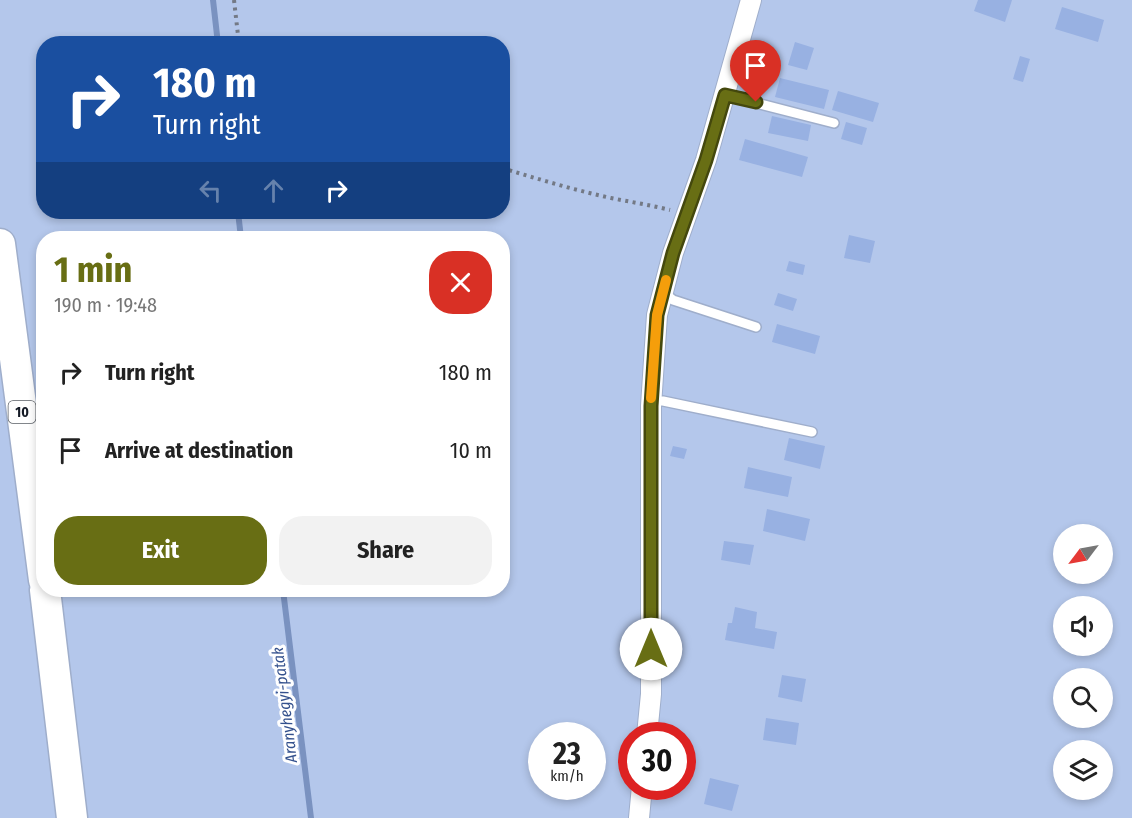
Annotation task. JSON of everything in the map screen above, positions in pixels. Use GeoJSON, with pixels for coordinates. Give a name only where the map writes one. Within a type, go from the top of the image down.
{"type":"FeatureCollection","features":[{"type":"Feature","properties":{"kind":"main road","name":"10"},"geometry":{"type":"LineString","coordinates":[[0,244],[36,519]]}},
{"type":"Feature","properties":{"kind":"main road"},"geometry":{"type":"LineString","coordinates":[[46,597],[72,818]]}},
{"type":"Feature","properties":{"kind":"street"},"geometry":{"type":"LineString","coordinates":[[648,722],[651,694],[651,401],[657,315],[673,253],[706,160],[751,0]]}},
{"type":"Feature","properties":{"kind":"street"},"geometry":{"type":"LineString","coordinates":[[639,818],[641,800]]}},
{"type":"Feature","properties":{"kind":"lane"},"geometry":{"type":"LineString","coordinates":[[725,95],[834,123]]}},
{"type":"Feature","properties":{"kind":"lane"},"geometry":{"type":"LineString","coordinates":[[663,292],[673,300],[756,327]]}},
{"type":"Feature","properties":{"kind":"lane"},"geometry":{"type":"LineString","coordinates":[[651,401],[663,401],[812,432]]}},
{"type":"Feature","properties":{"kind":"path"},"geometry":{"type":"LineString","coordinates":[[234,0],[238,36]]}},
{"type":"Feature","properties":{"kind":"path"},"geometry":{"type":"LineString","coordinates":[[510,171],[612,198],[687,214]]}},
{"type":"Feature","properties":{"kind":"shaded area"},"geometry":{"type":"Polygon","coordinates":[[[0,0],[1132,0],[1132,818],[0,818],[0,0]]]}},
{"type":"Feature","properties":{"kind":"building"},"geometry":{"type":"Polygon","coordinates":[[[978,0],[1012,0],[1005,22],[974,11],[978,0]]]}},
{"type":"Feature","properties":{"kind":"building"},"geometry":{"type":"Polygon","coordinates":[[[1062,7],[1104,20],[1098,42],[1055,29],[1062,7]]]}},
{"type":"Feature","properties":{"kind":"building"},"geometry":{"type":"Polygon","coordinates":[[[795,42],[814,48],[807,70],[788,65],[795,42]]]}},
{"type":"Feature","properties":{"kind":"building"},"geometry":{"type":"Polygon","coordinates":[[[1020,56],[1030,59],[1023,82],[1013,79],[1020,56]]]}},
{"type":"Feature","properties":{"kind":"building"},"geometry":{"type":"Polygon","coordinates":[[[780,78],[829,90],[824,109],[775,97],[780,78]]]}},
{"type":"Feature","properties":{"kind":"building"},"geometry":{"type":"Polygon","coordinates":[[[838,91],[879,103],[873,122],[832,110],[838,91]]]}},
{"type":"Feature","properties":{"kind":"building"},"geometry":{"type":"Polygon","coordinates":[[[772,116],[811,125],[808,141],[768,133],[772,116]]]}},
{"type":"Feature","properties":{"kind":"building"},"geometry":{"type":"Polygon","coordinates":[[[846,122],[867,128],[862,145],[841,139],[846,122]]]}},
{"type":"Feature","properties":{"kind":"building"},"geometry":{"type":"Polygon","coordinates":[[[745,139],[808,157],[802,177],[739,160],[745,139]]]}},
{"type":"Feature","properties":{"kind":"building"},"geometry":{"type":"Polygon","coordinates":[[[849,235],[875,241],[870,263],[844,258],[849,235]]]}},
{"type":"Feature","properties":{"kind":"building"},"geometry":{"type":"Polygon","coordinates":[[[789,261],[805,265],[803,275],[786,271],[789,261]]]}},
{"type":"Feature","properties":{"kind":"building"},"geometry":{"type":"Polygon","coordinates":[[[778,293],[797,299],[793,311],[774,305],[778,293]]]}},
{"type":"Feature","properties":{"kind":"building"},"geometry":{"type":"Polygon","coordinates":[[[777,324],[820,336],[815,354],[772,342],[777,324]]]}},
{"type":"Feature","properties":{"kind":"building"},"geometry":{"type":"Polygon","coordinates":[[[789,438],[825,446],[820,469],[784,460],[789,438]]]}},
{"type":"Feature","properties":{"kind":"building"},"geometry":{"type":"Polygon","coordinates":[[[673,446],[687,449],[684,459],[670,456],[673,446]]]}},
{"type":"Feature","properties":{"kind":"building"},"geometry":{"type":"Polygon","coordinates":[[[748,467],[792,477],[788,497],[744,488],[748,467]]]}},
{"type":"Feature","properties":{"kind":"building"},"geometry":{"type":"Polygon","coordinates":[[[767,509],[810,519],[805,541],[763,531],[767,509]]]}},
{"type":"Feature","properties":{"kind":"building"},"geometry":{"type":"Polygon","coordinates":[[[724,541],[754,545],[750,565],[721,560],[724,541]]]}},
{"type":"Feature","properties":{"kind":"building"},"geometry":{"type":"Polygon","coordinates":[[[735,607],[757,612],[755,628],[777,632],[774,649],[725,640],[728,623],[732,623],[735,607]]]}},
{"type":"Feature","properties":{"kind":"building"},"geometry":{"type":"Polygon","coordinates":[[[782,675],[806,679],[802,702],[778,697],[782,675]]]}},
{"type":"Feature","properties":{"kind":"building"},"geometry":{"type":"Polygon","coordinates":[[[766,718],[799,723],[796,745],[763,740],[766,718]]]}},
{"type":"Feature","properties":{"kind":"building"},"geometry":{"type":"Polygon","coordinates":[[[710,778],[739,785],[732,811],[704,804],[710,778]]]}},
{"type":"Feature","properties":{"kind":"waterway","name":"Aranyhegyi-patak"},"geometry":{"type":"LineString","coordinates":[[213,0],[217,36]]}},
{"type":"Feature","properties":{"kind":"waterway","name":"Aranyhegyi-patak"},"geometry":{"type":"LineString","coordinates":[[239,219],[240,231]]}},
{"type":"Feature","properties":{"kind":"waterway","name":"Aranyhegyi-patak"},"geometry":{"type":"LineString","coordinates":[[284,597],[311,818]]}},
{"type":"Feature","properties":{"kind":"slow traffic"},"geometry":{"type":"LineString","coordinates":[[651,398],[657,315],[666,280]]}},
{"type":"Feature","properties":{"kind":"route"},"geometry":{"type":"LineString","coordinates":[[651,649],[651,406],[657,315],[673,253],[706,160],[725,95],[756,102]]}}]}
